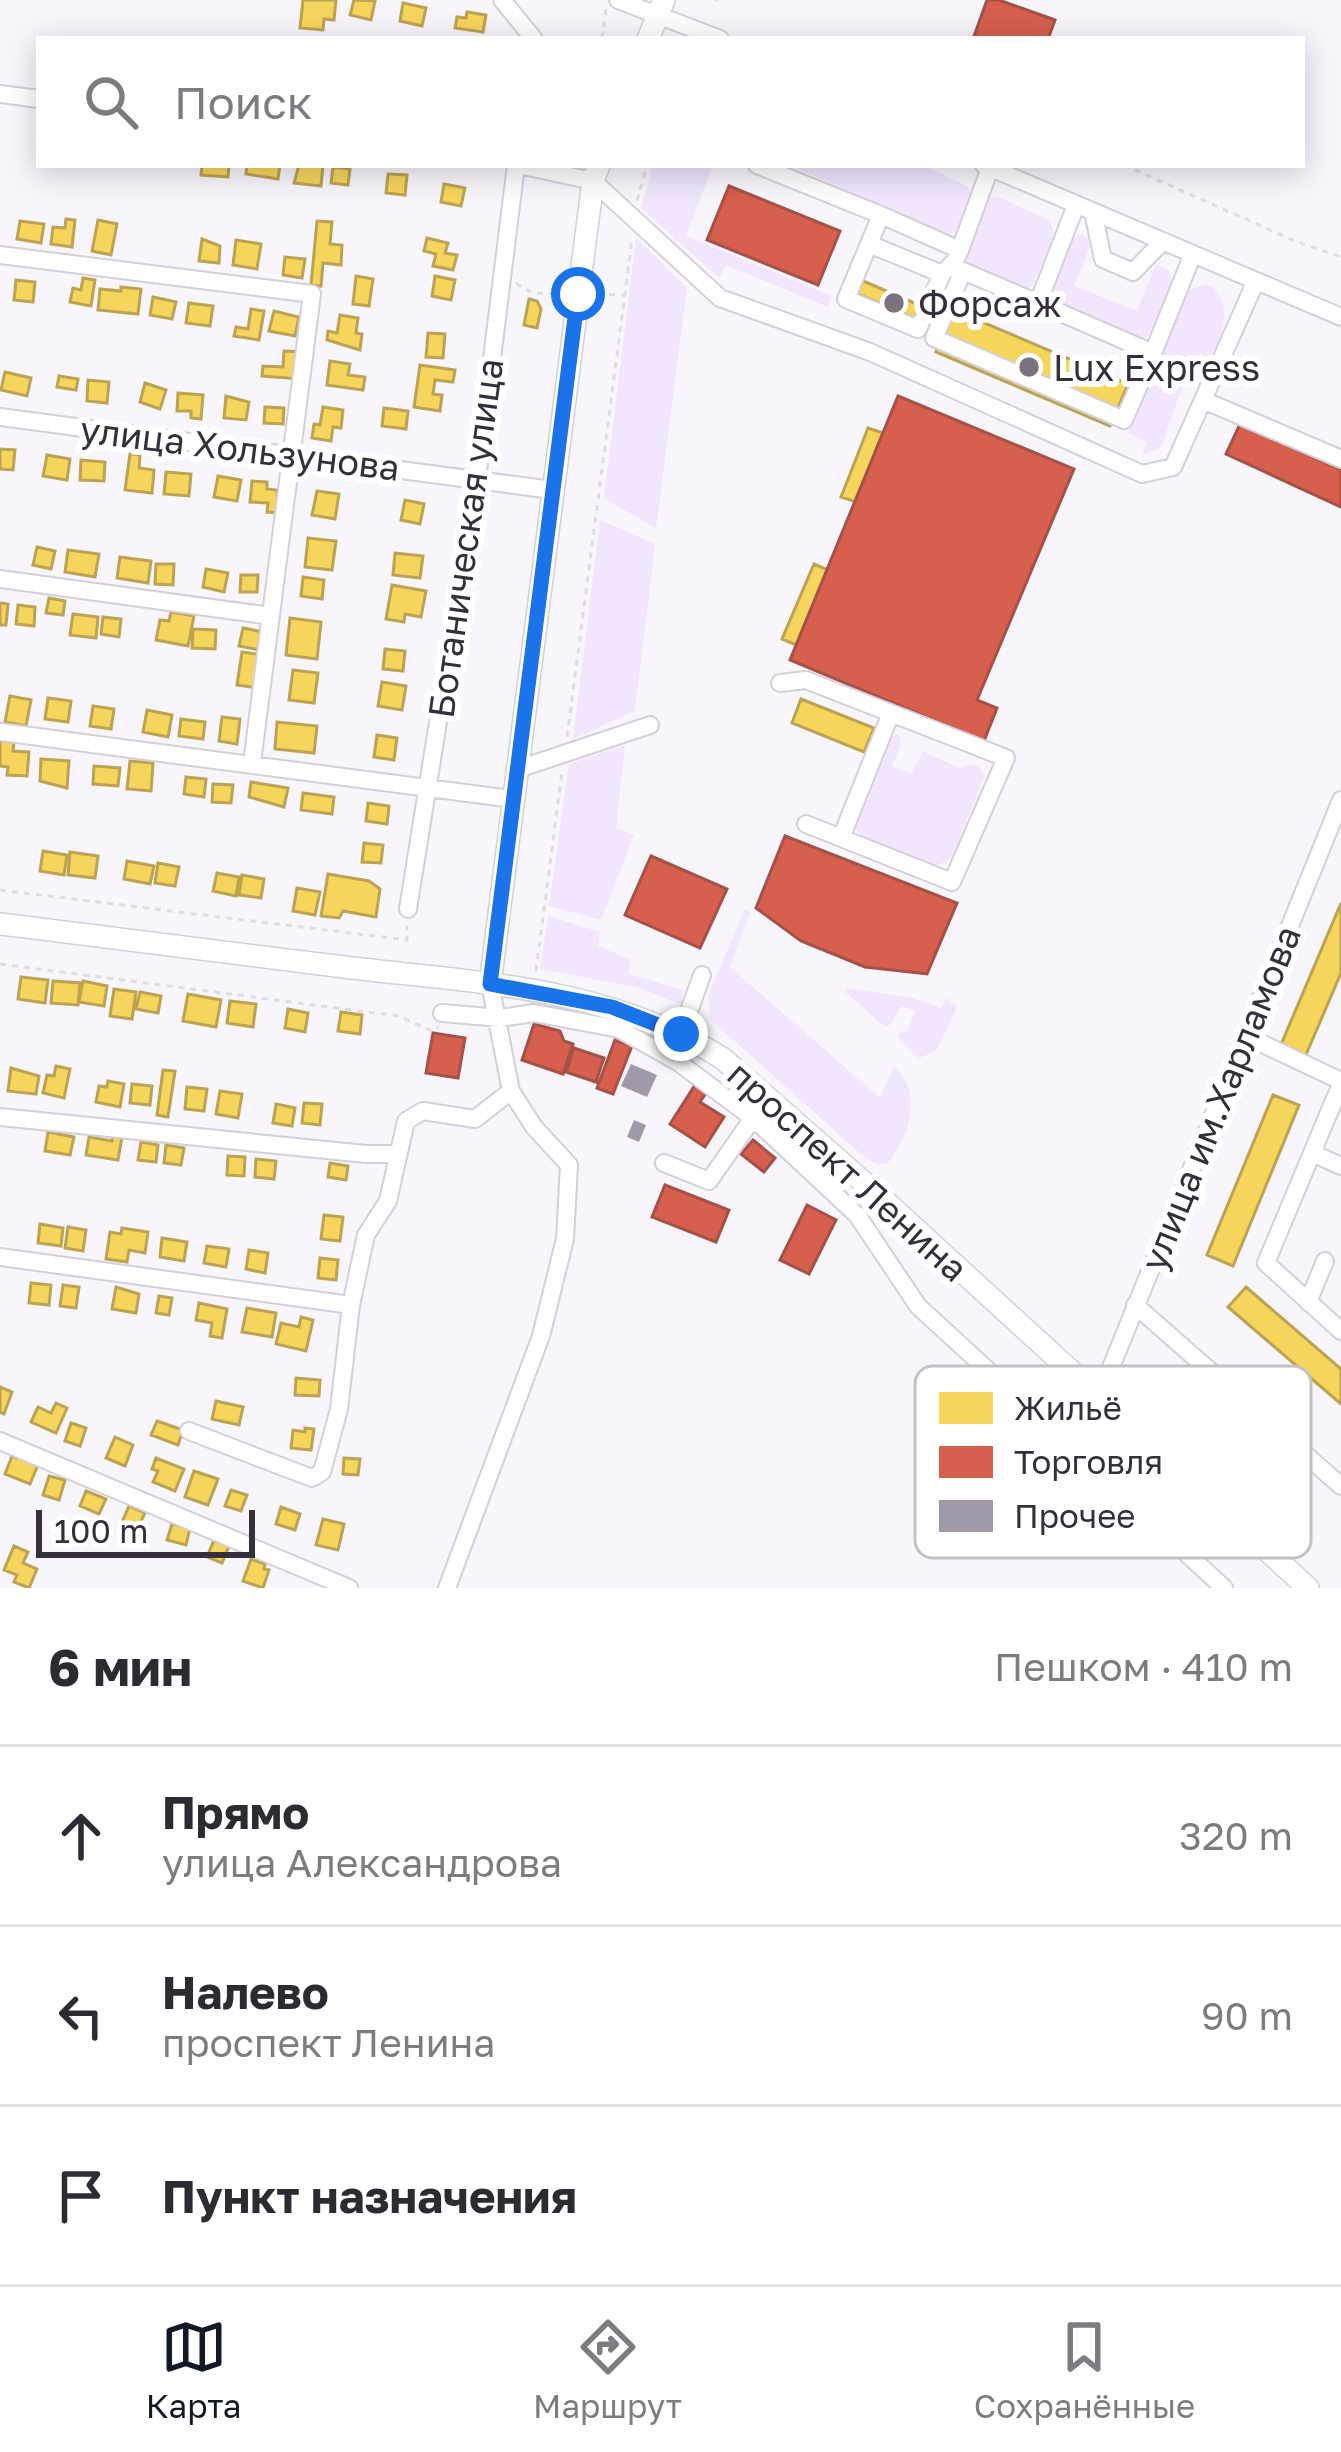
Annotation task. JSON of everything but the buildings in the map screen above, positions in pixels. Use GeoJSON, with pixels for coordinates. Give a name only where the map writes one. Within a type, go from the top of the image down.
{"type":"FeatureCollection","features":[{"type":"Feature","properties":{"kind":"main road"},"geometry":{"type":"LineString","coordinates":[[649,36],[661,7]]}},
{"type":"Feature","properties":{"kind":"main road"},"geometry":{"type":"LineString","coordinates":[[490,984],[596,173]]}},
{"type":"Feature","properties":{"kind":"main road","name":"проспект Ленина"},"geometry":{"type":"LineString","coordinates":[[0,924],[490,984],[612,1007],[688,1038],[722,1058],[771,1100],[1065,1366]]}},
{"type":"Feature","properties":{"kind":"main road","name":"проспект Ленина"},"geometry":{"type":"LineString","coordinates":[[1275,1558],[1308,1588]]}},
{"type":"Feature","properties":{"kind":"street"},"geometry":{"type":"LineString","coordinates":[[502,0],[532,36]]}},
{"type":"Feature","properties":{"kind":"street"},"geometry":{"type":"LineString","coordinates":[[619,0],[661,7],[714,36]]}},
{"type":"Feature","properties":{"kind":"street"},"geometry":{"type":"LineString","coordinates":[[0,94],[36,99]]}},
{"type":"Feature","properties":{"kind":"street","name":"Ботаническая улица"},"geometry":{"type":"LineString","coordinates":[[408,909],[476,479],[517,168]]}},
{"type":"Feature","properties":{"kind":"street"},"geometry":{"type":"LineString","coordinates":[[547,168],[596,173],[721,298],[870,352],[1142,474],[1173,467],[1256,281]]}},
{"type":"Feature","properties":{"kind":"street"},"geometry":{"type":"LineString","coordinates":[[765,168],[960,250]]}},
{"type":"Feature","properties":{"kind":"street"},"geometry":{"type":"LineString","coordinates":[[881,215],[846,299],[918,329],[942,274],[960,250],[986,168]]}},
{"type":"Feature","properties":{"kind":"street"},"geometry":{"type":"LineString","coordinates":[[992,168],[1341,317]]}},
{"type":"Feature","properties":{"kind":"street"},"geometry":{"type":"LineString","coordinates":[[1084,208],[1103,260],[1133,272],[1163,241]]}},
{"type":"Feature","properties":{"kind":"street"},"geometry":{"type":"LineString","coordinates":[[1038,303],[1084,208]]}},
{"type":"Feature","properties":{"kind":"street"},"geometry":{"type":"LineString","coordinates":[[869,244],[942,274]]}},
{"type":"Feature","properties":{"kind":"street"},"geometry":{"type":"LineString","coordinates":[[0,254],[312,294],[252,764]]}},
{"type":"Feature","properties":{"kind":"street"},"geometry":{"type":"LineString","coordinates":[[1153,352],[963,271],[934,338],[1124,420],[1153,352],[1193,254]]}},
{"type":"Feature","properties":{"kind":"street"},"geometry":{"type":"LineString","coordinates":[[1203,400],[1341,459]]}},
{"type":"Feature","properties":{"kind":"street","name":"улица Хользунова"},"geometry":{"type":"LineString","coordinates":[[0,417],[551,490]]}},
{"type":"Feature","properties":{"kind":"street"},"geometry":{"type":"LineString","coordinates":[[0,579],[271,616]]}},
{"type":"Feature","properties":{"kind":"street"},"geometry":{"type":"LineString","coordinates":[[780,683],[806,680],[1006,758],[952,882],[806,824]]}},
{"type":"Feature","properties":{"kind":"street"},"geometry":{"type":"LineString","coordinates":[[842,838],[891,713]]}},
{"type":"Feature","properties":{"kind":"street"},"geometry":{"type":"LineString","coordinates":[[515,770],[650,725]]}},
{"type":"Feature","properties":{"kind":"street"},"geometry":{"type":"LineString","coordinates":[[0,732],[512,799]]}},
{"type":"Feature","properties":{"kind":"street","name":"улица им.Харламова"},"geometry":{"type":"LineString","coordinates":[[1111,1366],[1341,800]]}},
{"type":"Feature","properties":{"kind":"street"},"geometry":{"type":"LineString","coordinates":[[678,1062],[702,975]]}},
{"type":"Feature","properties":{"kind":"street"},"geometry":{"type":"LineString","coordinates":[[447,1588],[542,1336],[565,1239],[568,1165],[534,1127],[511,1091],[490,984]]}},
{"type":"Feature","properties":{"kind":"street"},"geometry":{"type":"LineString","coordinates":[[442,1018],[534,1013],[620,1029],[678,1062],[753,1118],[857,1215],[918,1306],[983,1366]]}},
{"type":"Feature","properties":{"kind":"street"},"geometry":{"type":"LineString","coordinates":[[1246,1036],[1341,1083],[1266,1264],[1341,1331]]}},
{"type":"Feature","properties":{"kind":"street"},"geometry":{"type":"LineString","coordinates":[[189,1431],[312,1478],[322,1472],[339,1409],[351,1305],[366,1235],[388,1201],[406,1121],[423,1111],[475,1119],[511,1091]]}},
{"type":"Feature","properties":{"kind":"street"},"geometry":{"type":"LineString","coordinates":[[664,1163],[709,1181],[771,1100]]}},
{"type":"Feature","properties":{"kind":"street"},"geometry":{"type":"LineString","coordinates":[[0,1117],[396,1154]]}},
{"type":"Feature","properties":{"kind":"street"},"geometry":{"type":"LineString","coordinates":[[1312,1154],[1341,1166]]}},
{"type":"Feature","properties":{"kind":"street"},"geometry":{"type":"LineString","coordinates":[[0,1258],[351,1305]]}},
{"type":"Feature","properties":{"kind":"street"},"geometry":{"type":"LineString","coordinates":[[1308,1301],[1325,1261]]}},
{"type":"Feature","properties":{"kind":"street"},"geometry":{"type":"LineString","coordinates":[[1135,1304],[1207,1366]]}},
{"type":"Feature","properties":{"kind":"street"},"geometry":{"type":"LineString","coordinates":[[0,1441],[349,1588]]}},
{"type":"Feature","properties":{"kind":"street"},"geometry":{"type":"LineString","coordinates":[[1311,1456],[1339,1480]]}},
{"type":"Feature","properties":{"kind":"street"},"geometry":{"type":"LineString","coordinates":[[1191,1558],[1224,1588]]}},
{"type":"Feature","properties":{"kind":"path"},"geometry":{"type":"LineString","coordinates":[[602,36],[607,0]]}},
{"type":"Feature","properties":{"kind":"path"},"geometry":{"type":"LineString","coordinates":[[637,203],[646,168]]}},
{"type":"Feature","properties":{"kind":"path"},"geometry":{"type":"LineString","coordinates":[[1131,168],[1341,257]]}},
{"type":"Feature","properties":{"kind":"path"},"geometry":{"type":"LineString","coordinates":[[566,744],[633,230]]}},
{"type":"Feature","properties":{"kind":"path"},"geometry":{"type":"LineString","coordinates":[[536,972],[562,763]]}},
{"type":"Feature","properties":{"kind":"path"},"geometry":{"type":"LineString","coordinates":[[0,890],[407,940]]}},
{"type":"Feature","properties":{"kind":"path"},"geometry":{"type":"LineString","coordinates":[[0,964],[395,1015],[432,1031],[437,1031],[442,1018]]}},
{"type":"Feature","properties":{"kind":"shaded area"},"geometry":{"type":"Polygon","coordinates":[[[652,168],[712,168],[686,236],[832,296],[828,307],[726,265],[719,278],[641,208],[652,168]]]}},
{"type":"Feature","properties":{"kind":"shaded area"},"geometry":{"type":"Polygon","coordinates":[[[796,168],[929,168],[972,192],[960,230],[948,234],[796,168]]]}},
{"type":"Feature","properties":{"kind":"shaded area"},"geometry":{"type":"Polygon","coordinates":[[[997,196],[1050,221],[1054,234],[1033,285],[1024,290],[959,262],[984,201],[997,196]]]}},
{"type":"Feature","properties":{"kind":"shaded area"},"geometry":{"type":"Polygon","coordinates":[[[1079,234],[1093,239],[1074,286],[1137,311],[1156,264],[1170,272],[1165,310],[1156,328],[1142,340],[1054,302],[1059,265],[1079,234]]]}},
{"type":"Feature","properties":{"kind":"shaded area"},"geometry":{"type":"Polygon","coordinates":[[[636,238],[687,288],[656,528],[604,498],[636,238]]]}},
{"type":"Feature","properties":{"kind":"shaded area"},"geometry":{"type":"Polygon","coordinates":[[[1207,284],[1224,308],[1219,340],[1188,376],[1161,448],[1142,455],[1147,442],[1128,433],[1187,291],[1207,284]]]}},
{"type":"Feature","properties":{"kind":"shaded area"},"geometry":{"type":"Polygon","coordinates":[[[600,520],[655,544],[635,711],[573,739],[600,520]]]}},
{"type":"Feature","properties":{"kind":"shaded area"},"geometry":{"type":"Polygon","coordinates":[[[891,732],[899,735],[901,744],[892,766],[911,774],[923,751],[961,769],[978,766],[985,775],[952,856],[942,863],[930,866],[903,860],[855,829],[856,813],[891,732]]]}},
{"type":"Feature","properties":{"kind":"shaded area"},"geometry":{"type":"Polygon","coordinates":[[[625,745],[616,828],[634,835],[601,920],[549,906],[569,764],[625,745]]]}},
{"type":"Feature","properties":{"kind":"shaded area"},"geometry":{"type":"Polygon","coordinates":[[[745,909],[750,913],[730,967],[880,1098],[894,1067],[903,1077],[909,1088],[910,1114],[888,1163],[877,1164],[862,1155],[710,1019],[708,996],[745,909]]]}},
{"type":"Feature","properties":{"kind":"shaded area"},"geometry":{"type":"Polygon","coordinates":[[[548,916],[600,932],[598,946],[631,960],[628,974],[683,990],[682,1005],[637,987],[540,969],[548,916]]]}},
{"type":"Feature","properties":{"kind":"shaded area"},"geometry":{"type":"Polygon","coordinates":[[[847,988],[912,998],[941,1008],[946,998],[957,1007],[936,1051],[919,1058],[898,1037],[899,1032],[907,1033],[915,1011],[902,1006],[889,1026],[884,1026],[845,992],[847,988]]]}},
{"type":"Feature","properties":{"kind":"place","name":"Форсаж"},"geometry":{"type":"Point","coordinates":[894,303]}},
{"type":"Feature","properties":{"kind":"place","name":"Lux Express"},"geometry":{"type":"Point","coordinates":[1029,367]}},
{"type":"Feature","properties":{"kind":"route"},"geometry":{"type":"LineString","coordinates":[[578,294],[490,984],[612,1007],[681,1034]]}}]}
